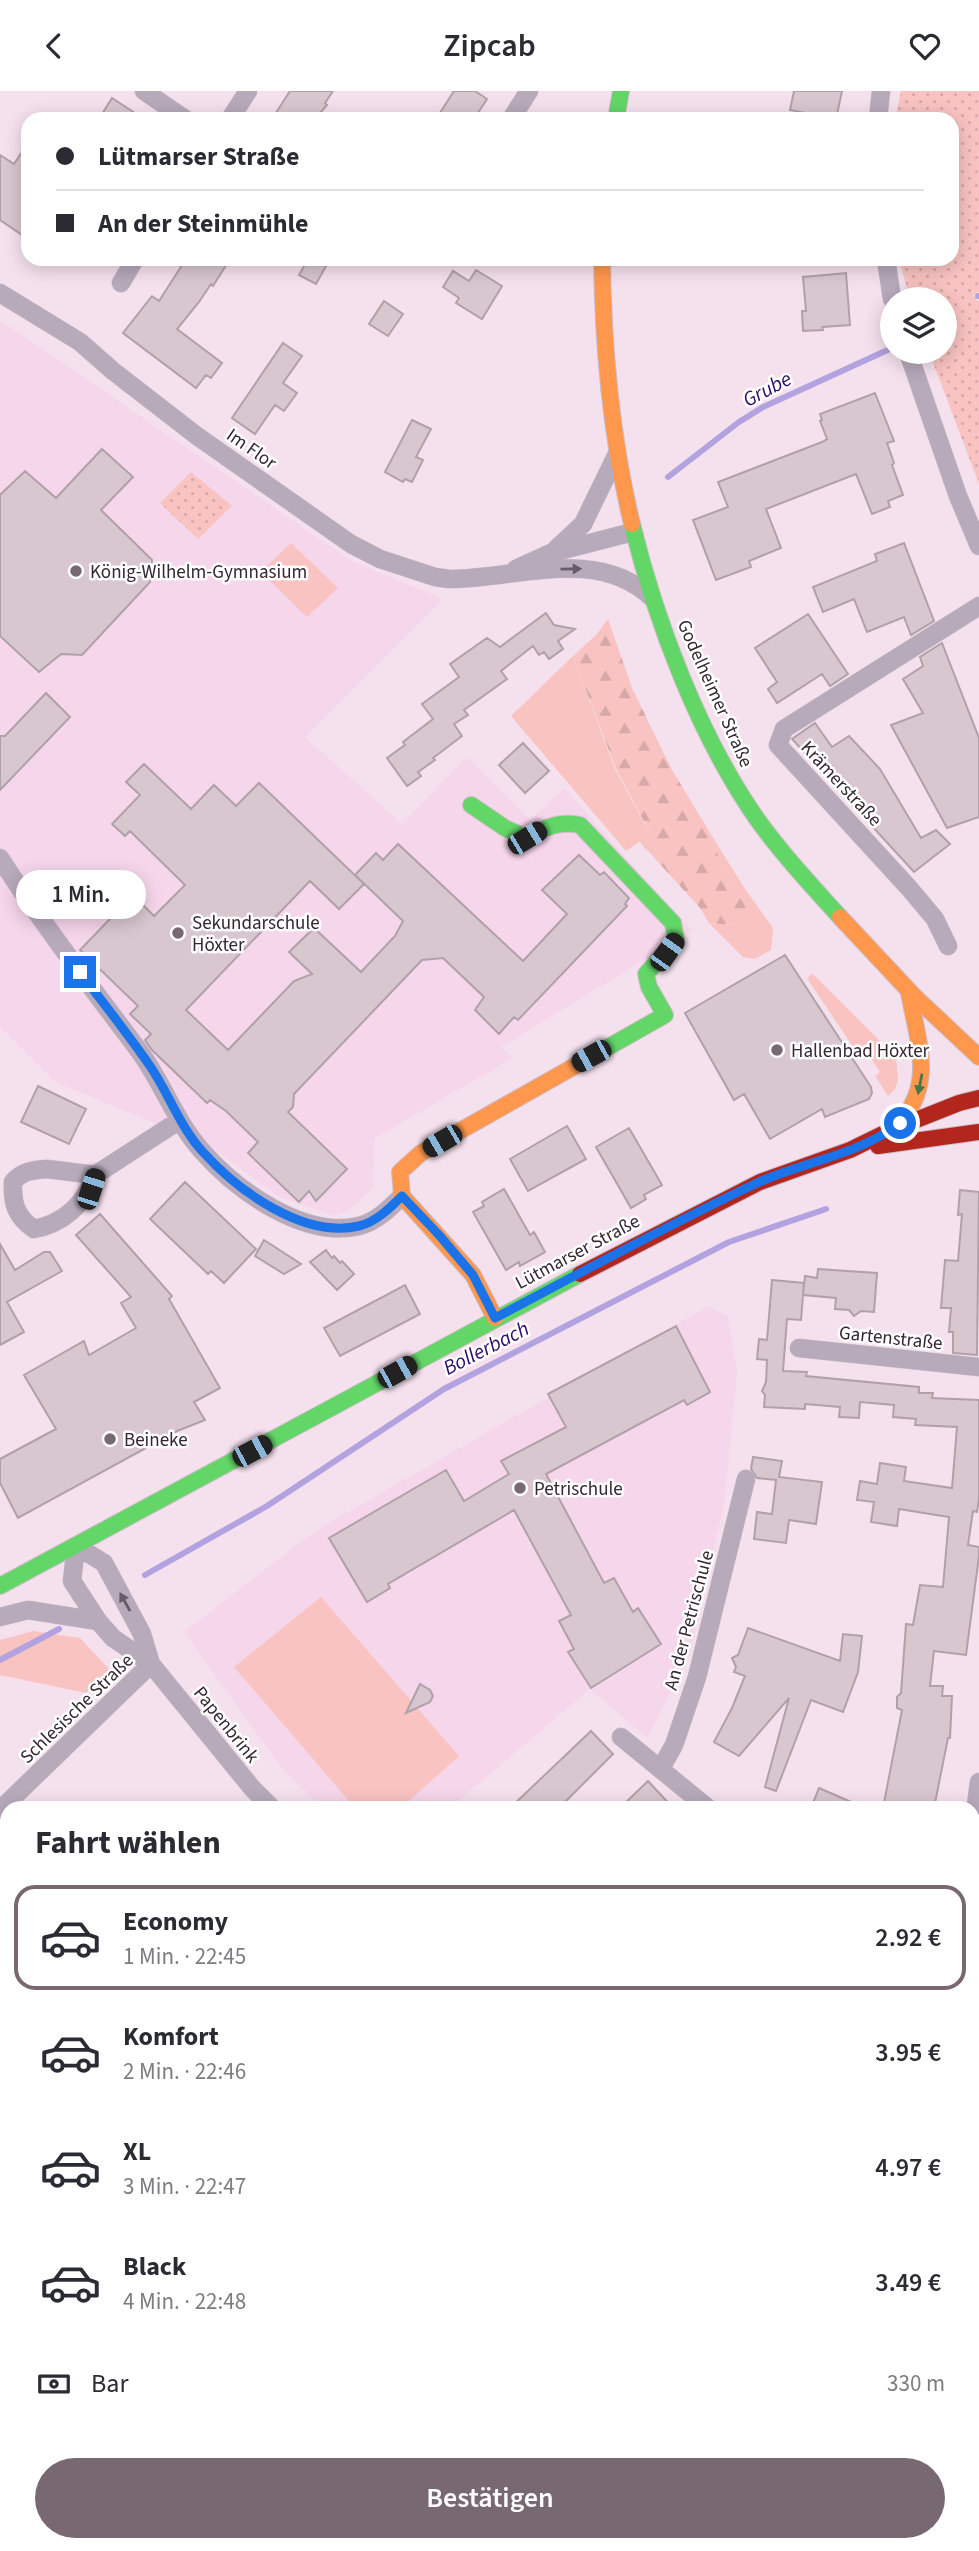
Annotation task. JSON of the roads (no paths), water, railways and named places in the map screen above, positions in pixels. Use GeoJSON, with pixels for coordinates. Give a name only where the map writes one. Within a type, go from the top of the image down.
{"type":"FeatureCollection","features":[{"type":"Feature","properties":{"kind":"main road"},"geometry":{"type":"LineString","coordinates":[[618,112],[621,91]]}},
{"type":"Feature","properties":{"kind":"main road","name":"Godelheimer Straße"},"geometry":{"type":"LineString","coordinates":[[602,266],[605,364],[616,456],[633,531],[653,600],[694,702],[725,766],[754,815],[846,925],[909,993],[979,1057]]}},
{"type":"Feature","properties":{"kind":"main road"},"geometry":{"type":"LineString","coordinates":[[471,805],[512,834],[527,838],[548,825],[565,821],[580,825],[673,923],[676,940],[667,952],[653,961],[646,974],[649,987],[665,1015],[421,1153],[400,1172],[402,1196],[473,1275],[495,1318]]}},
{"type":"Feature","properties":{"kind":"main road"},"geometry":{"type":"LineString","coordinates":[[891,1130],[900,1123],[914,1104],[922,1079],[923,1068],[909,993]]}},
{"type":"Feature","properties":{"kind":"main road","name":"Lütmarser Straße"},"geometry":{"type":"LineString","coordinates":[[0,1586],[635,1244],[760,1182],[850,1150],[891,1130],[959,1103],[979,1098]]}},
{"type":"Feature","properties":{"kind":"main road","name":"Lütmarser Straße"},"geometry":{"type":"LineString","coordinates":[[850,1150],[979,1132]]}},
{"type":"Feature","properties":{"kind":"street"},"geometry":{"type":"LineString","coordinates":[[144,91],[175,112]]}},
{"type":"Feature","properties":{"kind":"street"},"geometry":{"type":"LineString","coordinates":[[234,112],[248,91]]}},
{"type":"Feature","properties":{"kind":"street"},"geometry":{"type":"LineString","coordinates":[[516,112],[529,91]]}},
{"type":"Feature","properties":{"kind":"street"},"geometry":{"type":"LineString","coordinates":[[879,112],[881,91]]}},
{"type":"Feature","properties":{"kind":"street"},"geometry":{"type":"LineString","coordinates":[[121,283],[131,266]]}},
{"type":"Feature","properties":{"kind":"street"},"geometry":{"type":"LineString","coordinates":[[887,266],[890,287]]}},
{"type":"Feature","properties":{"kind":"street","name":"Im Flor"},"geometry":{"type":"LineString","coordinates":[[0,293],[79,342],[197,436],[351,544],[380,559],[435,577],[467,579],[564,569],[597,570],[620,576],[653,600]]}},
{"type":"Feature","properties":{"kind":"street"},"geometry":{"type":"LineString","coordinates":[[912,364],[958,496],[979,546]]}},
{"type":"Feature","properties":{"kind":"street","name":"Im Flor"},"geometry":{"type":"LineString","coordinates":[[551,553],[572,537],[583,524],[616,456]]}},
{"type":"Feature","properties":{"kind":"street","name":"Im Flor"},"geometry":{"type":"LineString","coordinates":[[503,575],[551,553],[633,531]]}},
{"type":"Feature","properties":{"kind":"street","name":"Krämerstraße"},"geometry":{"type":"LineString","coordinates":[[948,946],[935,919],[918,898],[778,745],[784,729],[979,606]]}},
{"type":"Feature","properties":{"kind":"street"},"geometry":{"type":"LineString","coordinates":[[0,857],[60,945],[151,1067],[180,1120],[202,1152],[238,1184],[278,1212],[327,1229],[361,1226],[386,1213],[402,1196]]}},
{"type":"Feature","properties":{"kind":"street"},"geometry":{"type":"LineString","coordinates":[[95,1175],[91,1189],[70,1213],[46,1227],[34,1229],[23,1222],[15,1208],[13,1182],[19,1175],[30,1170],[47,1169],[95,1175],[180,1120]]}},
{"type":"Feature","properties":{"kind":"street","name":"Gartenstraße"},"geometry":{"type":"LineString","coordinates":[[799,1348],[979,1367]]}},
{"type":"Feature","properties":{"kind":"street","name":"An der Petrischule"},"geometry":{"type":"LineString","coordinates":[[661,1768],[674,1745],[697,1677],[746,1479]]}},
{"type":"Feature","properties":{"kind":"street","name":"Papenbrink"},"geometry":{"type":"LineString","coordinates":[[151,1664],[142,1634],[104,1563],[76,1546],[72,1581],[98,1621],[113,1638],[151,1664],[265,1801]]}},
{"type":"Feature","properties":{"kind":"street"},"geometry":{"type":"LineString","coordinates":[[0,1617],[29,1610],[98,1621]]}},
{"type":"Feature","properties":{"kind":"street","name":"Schlesische Straße"},"geometry":{"type":"LineString","coordinates":[[10,1801],[151,1664]]}},
{"type":"Feature","properties":{"kind":"street"},"geometry":{"type":"LineString","coordinates":[[621,1737],[700,1801]]}},
{"type":"Feature","properties":{"kind":"street"},"geometry":{"type":"LineString","coordinates":[[977,1801],[979,1782]]}},
{"type":"Feature","properties":{"kind":"waterway","name":"Grube"},"geometry":{"type":"LineString","coordinates":[[668,477],[739,422],[763,407],[880,353]]}},
{"type":"Feature","properties":{"kind":"waterway","name":"Bollerbach"},"geometry":{"type":"LineString","coordinates":[[145,1575],[267,1506],[444,1389],[729,1242],[826,1209]]}},
{"type":"Feature","properties":{"kind":"waterway","name":"Bollerbach"},"geometry":{"type":"LineString","coordinates":[[0,1660],[59,1629]]}},
{"type":"Feature","properties":{"kind":"place","name":"König-Wilhelm-Gymnasium"},"geometry":{"type":"Point","coordinates":[76,571]}},
{"type":"Feature","properties":{"kind":"place","name":"Sekundarschule Höxter"},"geometry":{"type":"Point","coordinates":[178,933]}},
{"type":"Feature","properties":{"kind":"place","name":"Hallenbad Höxter"},"geometry":{"type":"Point","coordinates":[777,1050]}},
{"type":"Feature","properties":{"kind":"place","name":"Beineke"},"geometry":{"type":"Point","coordinates":[110,1439]}},
{"type":"Feature","properties":{"kind":"place","name":"Petrischule"},"geometry":{"type":"Point","coordinates":[520,1488]}}]}
